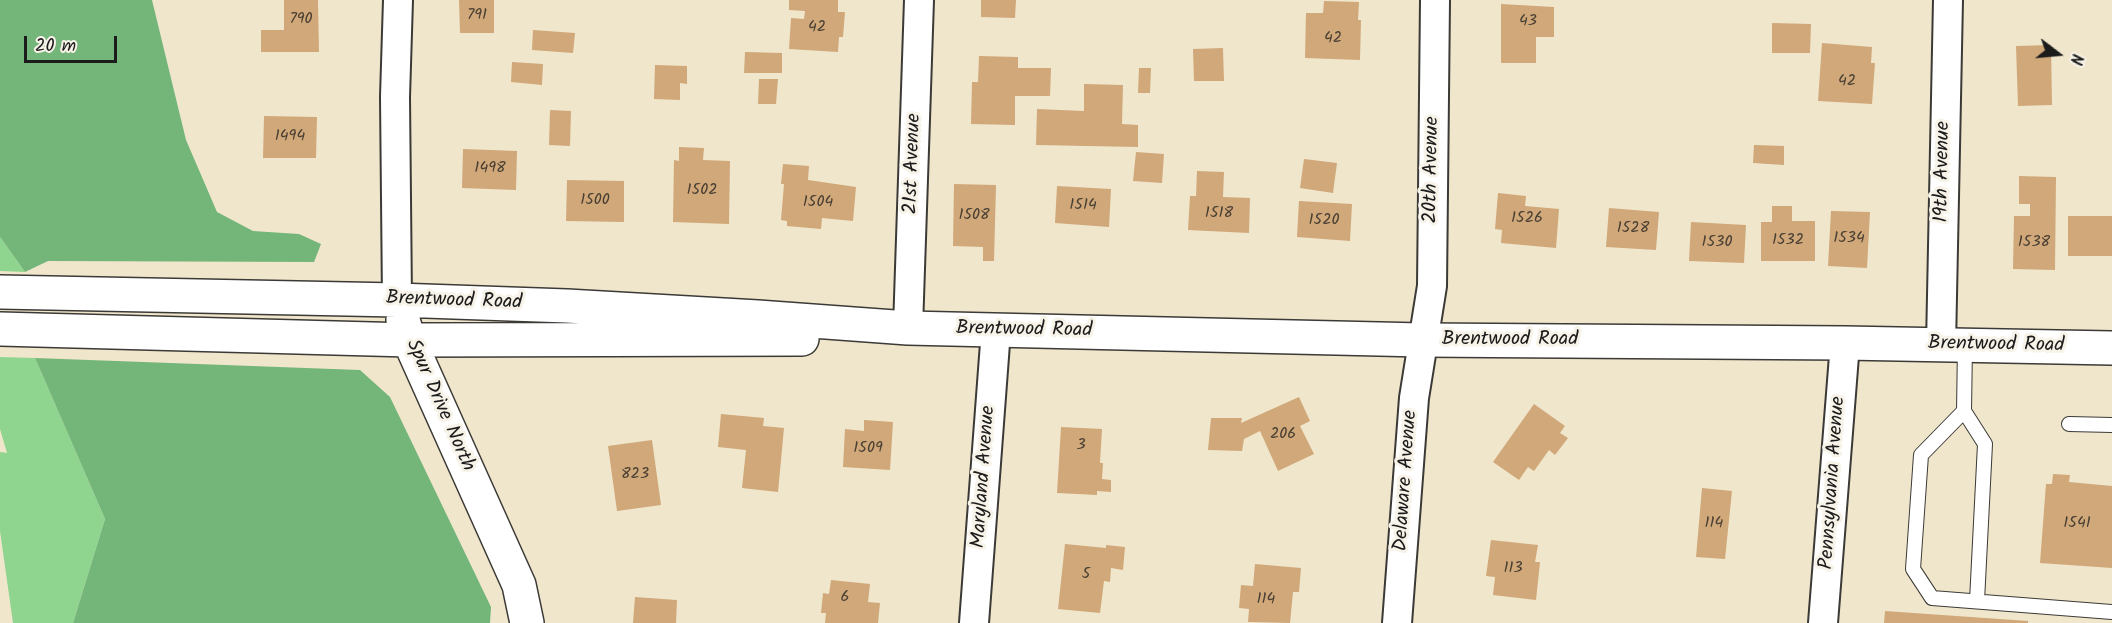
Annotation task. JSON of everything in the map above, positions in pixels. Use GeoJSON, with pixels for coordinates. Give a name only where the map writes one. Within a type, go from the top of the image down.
{"type":"FeatureCollection","features":[{"type":"Feature","properties":{"kind":"street","name":"Spur Drive North"},"geometry":{"type":"LineString","coordinates":[[398,0],[395,97],[397,300],[409,340],[519,585],[526,623]]}},
{"type":"Feature","properties":{"kind":"street","name":"21st Avenue"},"geometry":{"type":"LineString","coordinates":[[908,328],[919,0]]}},
{"type":"Feature","properties":{"kind":"street","name":"20th Avenue"},"geometry":{"type":"LineString","coordinates":[[1422,340],[1432,286],[1435,0]]}},
{"type":"Feature","properties":{"kind":"street","name":"19th Avenue"},"geometry":{"type":"LineString","coordinates":[[1948,0],[1953,345]]}},
{"type":"Feature","properties":{"kind":"street","name":"Brentwood Road"},"geometry":{"type":"LineString","coordinates":[[6,292],[397,300],[734,315],[908,328],[1422,340],[1845,343],[2112,348]]}},
{"type":"Feature","properties":{"kind":"street","name":"Brentwood Road"},"geometry":{"type":"LineString","coordinates":[[7,329],[409,340],[787,340],[908,328]]}},
{"type":"Feature","properties":{"kind":"street","name":"Maryland Avenue"},"geometry":{"type":"LineString","coordinates":[[974,623],[996,330]]}},
{"type":"Feature","properties":{"kind":"street","name":"Delaware Avenue"},"geometry":{"type":"LineString","coordinates":[[1397,623],[1414,398],[1422,340]]}},
{"type":"Feature","properties":{"kind":"street","name":"Pennsylvania Avenue"},"geometry":{"type":"LineString","coordinates":[[1823,623],[1845,343]]}},
{"type":"Feature","properties":{"kind":"lane"},"geometry":{"type":"LineString","coordinates":[[1953,345],[1964,411],[1985,444],[1977,601]]}},
{"type":"Feature","properties":{"kind":"lane"},"geometry":{"type":"LineString","coordinates":[[1964,411],[1921,455],[1913,569],[1932,598],[2112,612]]}},
{"type":"Feature","properties":{"kind":"lane"},"geometry":{"type":"LineString","coordinates":[[2069,424],[2112,425]]}},
{"type":"Feature","properties":{"kind":"green space"},"geometry":{"type":"Polygon","coordinates":[[[0,0],[152,0],[186,140],[217,212],[253,231],[299,234],[321,244],[314,262],[48,261],[25,272],[0,237],[0,0]]]}},
{"type":"Feature","properties":{"kind":"green space"},"geometry":{"type":"Polygon","coordinates":[[[0,237],[25,272],[0,271],[0,237]]]}},
{"type":"Feature","properties":{"kind":"green space"},"geometry":{"type":"Polygon","coordinates":[[[0,357],[35,358],[105,519],[73,623],[13,623],[0,531],[0,452],[7,453],[0,429],[0,357]]]}},
{"type":"Feature","properties":{"kind":"green space"},"geometry":{"type":"Polygon","coordinates":[[[35,358],[360,370],[390,397],[491,607],[490,623],[73,623],[105,519],[35,358]]]}},
{"type":"Feature","properties":{"kind":"building"},"geometry":{"type":"Polygon","coordinates":[[[284,0],[318,0],[319,52],[261,52],[261,30],[284,30],[284,0]]]}},
{"type":"Feature","properties":{"kind":"building"},"geometry":{"type":"Polygon","coordinates":[[[459,0],[494,0],[494,33],[460,33],[459,0]]]}},
{"type":"Feature","properties":{"kind":"building"},"geometry":{"type":"Polygon","coordinates":[[[789,0],[838,0],[838,12],[845,12],[843,37],[839,37],[838,52],[789,49],[791,18],[804,19],[805,11],[789,10],[789,0]]]}},
{"type":"Feature","properties":{"kind":"building"},"geometry":{"type":"Polygon","coordinates":[[[981,0],[1016,0],[1015,18],[981,17],[981,0]]]}},
{"type":"Feature","properties":{"kind":"building"},"geometry":{"type":"Polygon","coordinates":[[[1324,1],[1359,2],[1360,60],[1305,58],[1306,13],[1323,13],[1324,1]]]}},
{"type":"Feature","properties":{"kind":"building"},"geometry":{"type":"Polygon","coordinates":[[[1501,4],[1554,7],[1554,37],[1536,37],[1536,63],[1501,63],[1501,4]]]}},
{"type":"Feature","properties":{"kind":"building"},"geometry":{"type":"Polygon","coordinates":[[[1772,23],[1811,24],[1810,53],[1772,53],[1772,23]]]}},
{"type":"Feature","properties":{"kind":"building"},"geometry":{"type":"Polygon","coordinates":[[[533,30],[575,33],[573,53],[532,50],[533,30]]]}},
{"type":"Feature","properties":{"kind":"building"},"geometry":{"type":"Polygon","coordinates":[[[1822,43],[1872,47],[1871,63],[1875,63],[1872,104],[1818,101],[1822,43]]]}},
{"type":"Feature","properties":{"kind":"building"},"geometry":{"type":"Polygon","coordinates":[[[2051,45],[2052,105],[2018,106],[2016,46],[2051,45]]]}},
{"type":"Feature","properties":{"kind":"building"},"geometry":{"type":"Polygon","coordinates":[[[1223,48],[1224,81],[1194,81],[1193,49],[1223,48]]]}},
{"type":"Feature","properties":{"kind":"building"},"geometry":{"type":"Polygon","coordinates":[[[745,52],[782,53],[782,73],[744,73],[745,52]]]}},
{"type":"Feature","properties":{"kind":"building"},"geometry":{"type":"Polygon","coordinates":[[[979,56],[1018,57],[1018,68],[1051,68],[1050,96],[1015,96],[1015,125],[971,124],[972,82],[978,82],[979,56]]]}},
{"type":"Feature","properties":{"kind":"building"},"geometry":{"type":"Polygon","coordinates":[[[512,62],[543,64],[542,85],[511,82],[512,62]]]}},
{"type":"Feature","properties":{"kind":"building"},"geometry":{"type":"Polygon","coordinates":[[[655,65],[687,66],[687,84],[680,83],[680,100],[654,99],[655,65]]]}},
{"type":"Feature","properties":{"kind":"building"},"geometry":{"type":"Polygon","coordinates":[[[1139,68],[1151,68],[1150,93],[1138,93],[1139,68]]]}},
{"type":"Feature","properties":{"kind":"building"},"geometry":{"type":"Polygon","coordinates":[[[759,79],[778,79],[776,104],[758,104],[759,79]]]}},
{"type":"Feature","properties":{"kind":"building"},"geometry":{"type":"Polygon","coordinates":[[[1084,84],[1123,85],[1122,124],[1138,125],[1138,147],[1036,145],[1037,109],[1084,111],[1084,84]]]}},
{"type":"Feature","properties":{"kind":"building"},"geometry":{"type":"Polygon","coordinates":[[[550,110],[571,111],[570,146],[549,145],[550,110]]]}},
{"type":"Feature","properties":{"kind":"building"},"geometry":{"type":"Polygon","coordinates":[[[264,116],[317,117],[316,158],[263,158],[264,116]]]}},
{"type":"Feature","properties":{"kind":"building"},"geometry":{"type":"Polygon","coordinates":[[[1754,145],[1784,146],[1784,165],[1753,163],[1754,145]]]}},
{"type":"Feature","properties":{"kind":"building"},"geometry":{"type":"Polygon","coordinates":[[[679,147],[704,148],[703,160],[730,161],[729,224],[673,222],[674,160],[679,161],[679,147]]]}},
{"type":"Feature","properties":{"kind":"building"},"geometry":{"type":"Polygon","coordinates":[[[463,149],[517,151],[516,190],[462,188],[463,149]]]}},
{"type":"Feature","properties":{"kind":"building"},"geometry":{"type":"Polygon","coordinates":[[[1136,152],[1164,154],[1162,183],[1133,181],[1136,152]]]}},
{"type":"Feature","properties":{"kind":"building"},"geometry":{"type":"Polygon","coordinates":[[[1304,159],[1337,163],[1333,193],[1300,188],[1304,159]]]}},
{"type":"Feature","properties":{"kind":"building"},"geometry":{"type":"Polygon","coordinates":[[[783,164],[809,166],[808,180],[856,187],[853,221],[822,218],[821,229],[787,226],[787,221],[781,220],[783,164]]]}},
{"type":"Feature","properties":{"kind":"building"},"geometry":{"type":"Polygon","coordinates":[[[1197,171],[1224,172],[1223,197],[1250,198],[1249,233],[1188,230],[1190,196],[1196,196],[1197,171]]]}},
{"type":"Feature","properties":{"kind":"building"},"geometry":{"type":"Polygon","coordinates":[[[2019,176],[2056,177],[2055,270],[2013,269],[2014,216],[2030,216],[2030,204],[2019,204],[2019,176]]]}},
{"type":"Feature","properties":{"kind":"building"},"geometry":{"type":"Polygon","coordinates":[[[567,180],[624,181],[624,222],[566,221],[567,180]]]}},
{"type":"Feature","properties":{"kind":"building"},"geometry":{"type":"Polygon","coordinates":[[[954,184],[996,185],[994,261],[983,261],[983,247],[953,246],[954,184]]]}},
{"type":"Feature","properties":{"kind":"building"},"geometry":{"type":"Polygon","coordinates":[[[1057,186],[1111,189],[1109,227],[1055,223],[1057,186]]]}},
{"type":"Feature","properties":{"kind":"building"},"geometry":{"type":"Polygon","coordinates":[[[1498,193],[1526,196],[1525,206],[1559,209],[1556,248],[1501,243],[1502,230],[1495,229],[1498,193]]]}},
{"type":"Feature","properties":{"kind":"building"},"geometry":{"type":"Polygon","coordinates":[[[1299,201],[1352,204],[1350,241],[1297,237],[1299,201]]]}},
{"type":"Feature","properties":{"kind":"building"},"geometry":{"type":"Polygon","coordinates":[[[1772,206],[1792,206],[1792,221],[1815,221],[1815,261],[1761,261],[1761,222],[1772,222],[1772,206]]]}},
{"type":"Feature","properties":{"kind":"building"},"geometry":{"type":"Polygon","coordinates":[[[1609,208],[1659,212],[1656,250],[1606,247],[1609,208]]]}},
{"type":"Feature","properties":{"kind":"building"},"geometry":{"type":"Polygon","coordinates":[[[1831,211],[1870,212],[1867,268],[1828,266],[1831,211]]]}},
{"type":"Feature","properties":{"kind":"building"},"geometry":{"type":"Polygon","coordinates":[[[2068,216],[2112,216],[2112,256],[2068,256],[2068,216]]]}},
{"type":"Feature","properties":{"kind":"building"},"geometry":{"type":"Polygon","coordinates":[[[1691,222],[1746,225],[1744,263],[1689,261],[1691,222]]]}},
{"type":"Feature","properties":{"kind":"building"},"geometry":{"type":"Polygon","coordinates":[[[1299,397],[1310,421],[1300,426],[1314,454],[1278,471],[1260,431],[1244,439],[1242,451],[1208,450],[1211,418],[1242,418],[1241,423],[1299,397]]]}},
{"type":"Feature","properties":{"kind":"building"},"geometry":{"type":"Polygon","coordinates":[[[1534,404],[1565,426],[1560,433],[1568,438],[1555,455],[1549,450],[1534,471],[1528,467],[1519,480],[1493,462],[1534,404]]]}},
{"type":"Feature","properties":{"kind":"building"},"geometry":{"type":"Polygon","coordinates":[[[721,414],[764,418],[763,426],[784,428],[778,492],[742,488],[746,450],[718,447],[721,414]]]}},
{"type":"Feature","properties":{"kind":"building"},"geometry":{"type":"Polygon","coordinates":[[[864,420],[893,422],[890,470],[843,467],[845,429],[864,431],[864,420]]]}},
{"type":"Feature","properties":{"kind":"building"},"geometry":{"type":"Polygon","coordinates":[[[1061,427],[1102,429],[1100,463],[1103,463],[1102,479],[1111,480],[1111,492],[1097,491],[1097,495],[1057,493],[1061,427]]]}},
{"type":"Feature","properties":{"kind":"building"},"geometry":{"type":"Polygon","coordinates":[[[652,440],[661,505],[617,511],[608,446],[652,440]]]}},
{"type":"Feature","properties":{"kind":"building"},"geometry":{"type":"Polygon","coordinates":[[[2053,474],[2070,475],[2069,482],[2112,486],[2112,568],[2040,563],[2046,484],[2052,484],[2053,474]]]}},
{"type":"Feature","properties":{"kind":"building"},"geometry":{"type":"Polygon","coordinates":[[[1702,488],[1732,491],[1725,559],[1696,557],[1702,488]]]}},
{"type":"Feature","properties":{"kind":"building"},"geometry":{"type":"Polygon","coordinates":[[[1491,540],[1538,545],[1535,562],[1540,562],[1536,600],[1493,595],[1495,577],[1486,576],[1491,540]]]}},
{"type":"Feature","properties":{"kind":"building"},"geometry":{"type":"Polygon","coordinates":[[[1065,544],[1106,548],[1106,545],[1125,547],[1123,570],[1111,568],[1110,582],[1104,581],[1100,613],[1058,609],[1065,544]]]}},
{"type":"Feature","properties":{"kind":"building"},"geometry":{"type":"Polygon","coordinates":[[[1255,564],[1301,568],[1299,592],[1293,592],[1290,623],[1248,622],[1249,609],[1239,608],[1241,585],[1253,586],[1255,564]]]}},
{"type":"Feature","properties":{"kind":"building"},"geometry":{"type":"Polygon","coordinates":[[[831,580],[870,584],[868,602],[880,603],[878,623],[825,623],[826,613],[821,613],[823,593],[829,594],[831,580]]]}},
{"type":"Feature","properties":{"kind":"building"},"geometry":{"type":"Polygon","coordinates":[[[635,597],[677,600],[676,623],[633,623],[635,597]]]}},
{"type":"Feature","properties":{"kind":"building"},"geometry":{"type":"Polygon","coordinates":[[[1885,611],[2028,621],[2028,623],[1884,623],[1885,611]]]}}]}
